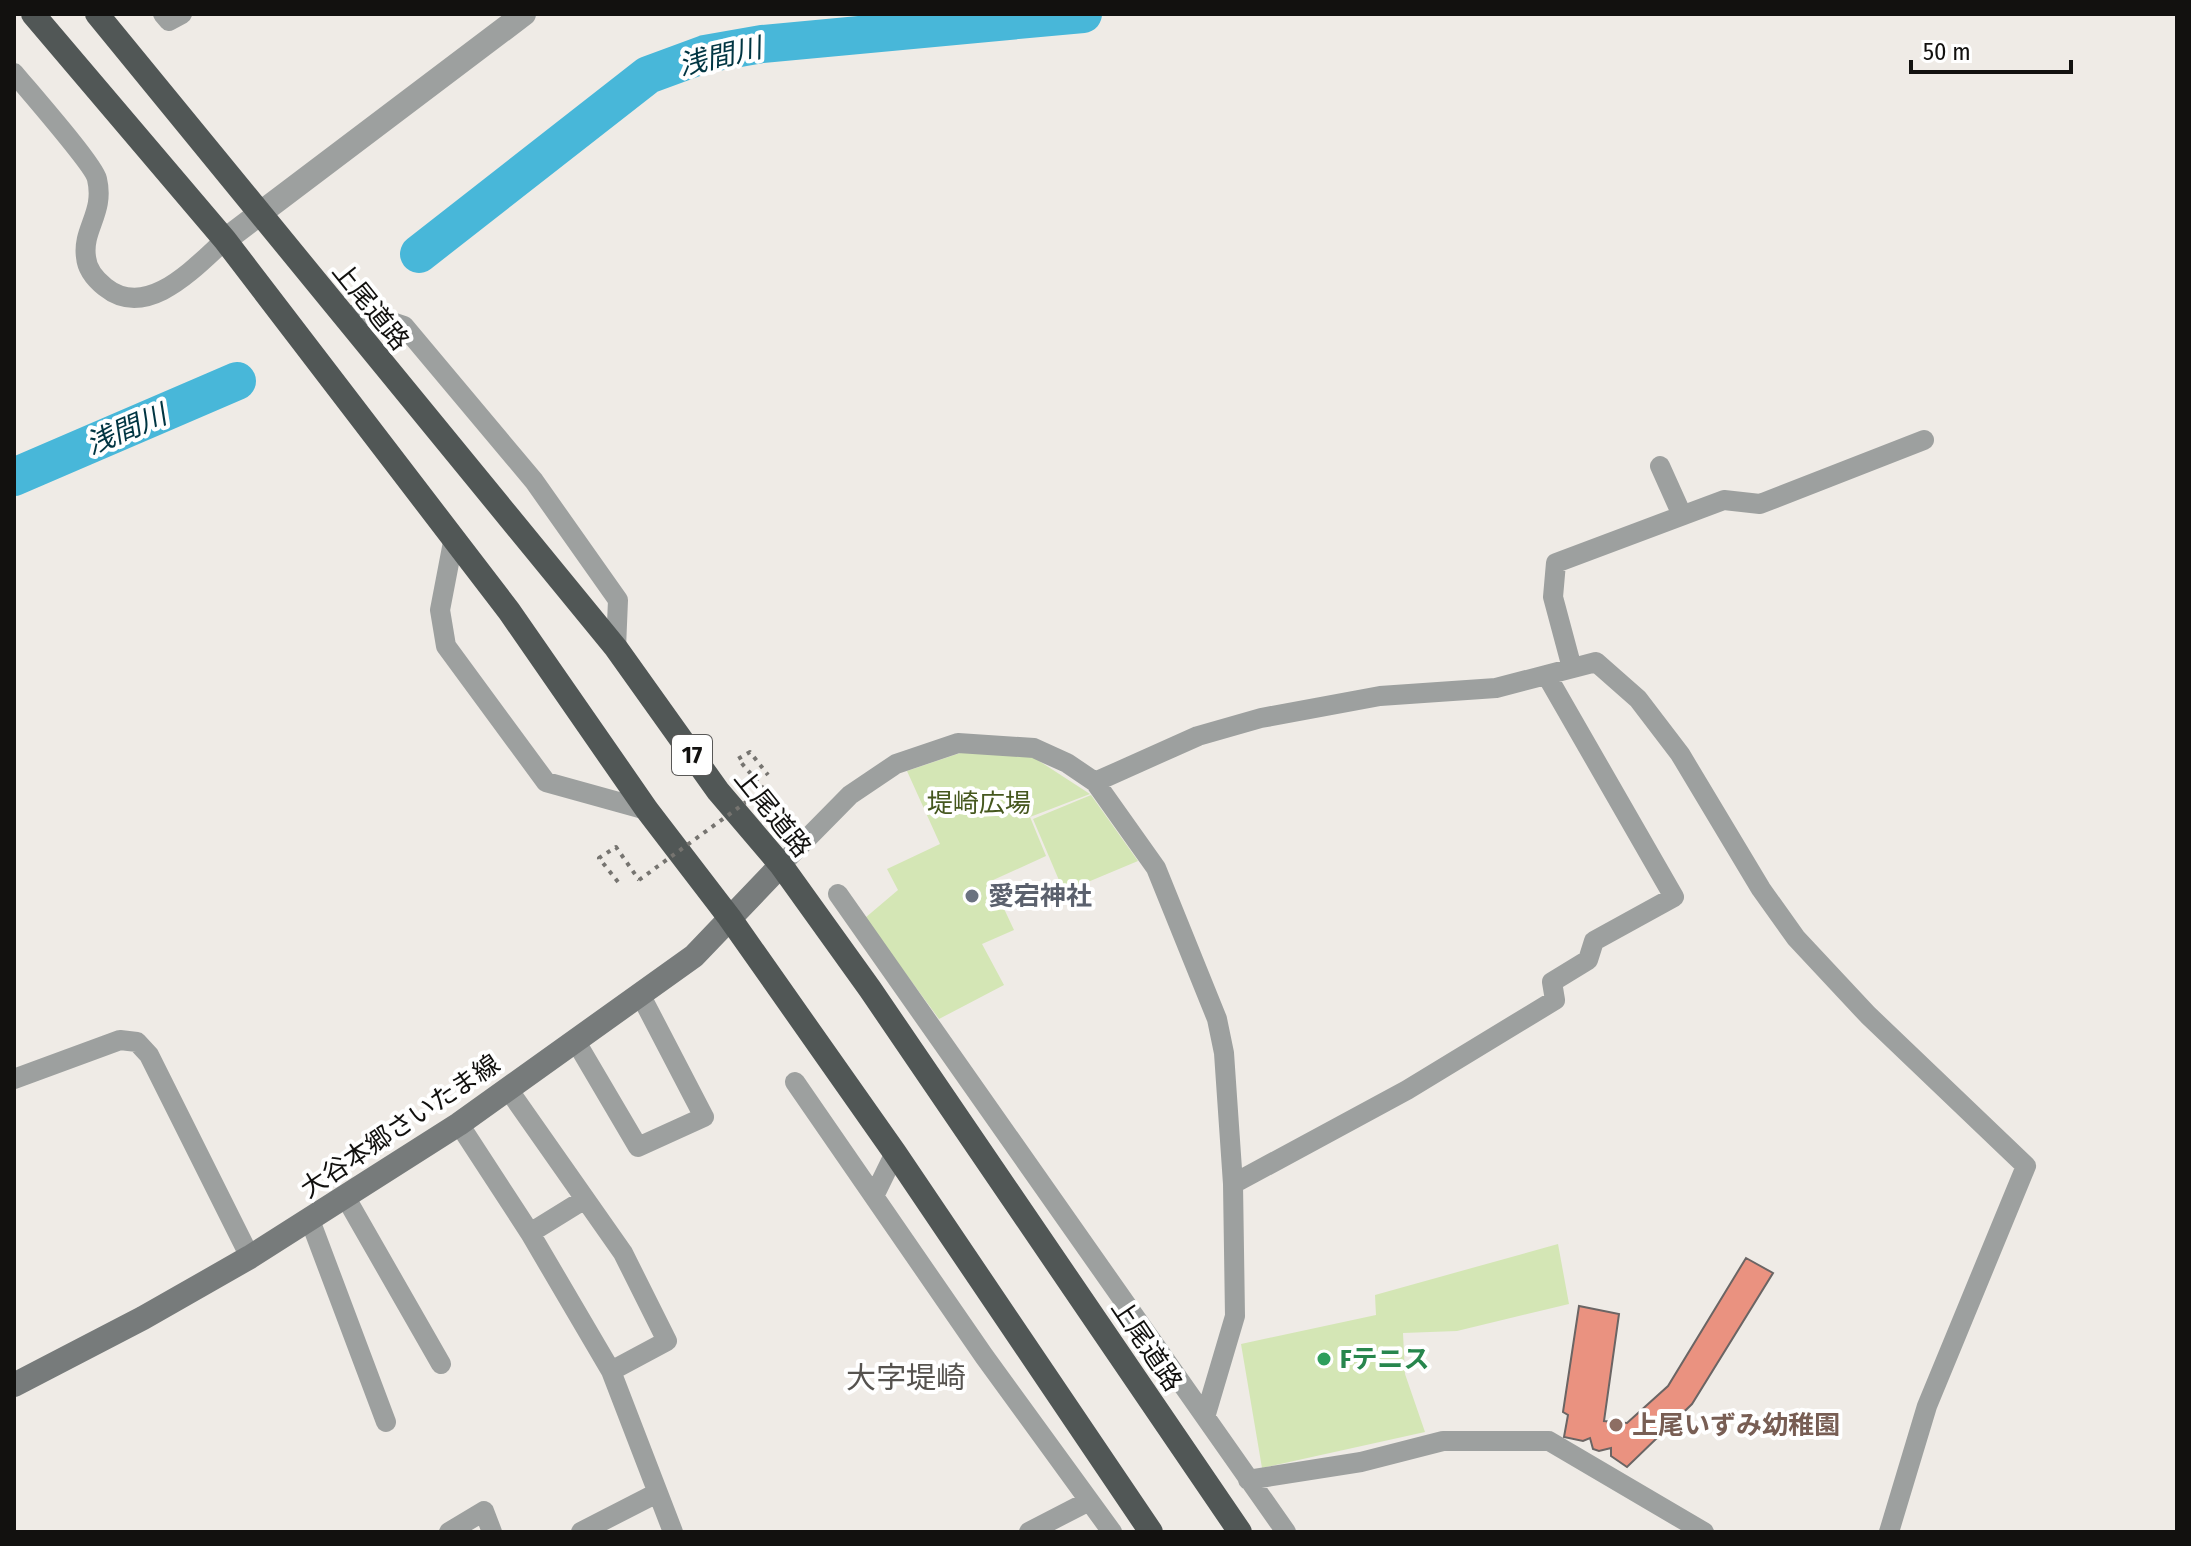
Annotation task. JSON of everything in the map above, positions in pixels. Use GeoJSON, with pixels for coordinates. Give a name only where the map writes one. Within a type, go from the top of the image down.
{"type":"FeatureCollection","features":[{"type":"Feature","properties":{"kind":"highway"},"geometry":{"type":"LineString","coordinates":[[33,14],[225,240],[454,537],[647,810],[729,917],[895,1153],[1151,1532]]}},
{"type":"Feature","properties":{"kind":"highway","name":"上尾道路"},"geometry":{"type":"LineString","coordinates":[[97,14],[616,648],[718,791],[781,865],[870,989],[1240,1532]]}},
{"type":"Feature","properties":{"kind":"main road","name":"大谷本郷さいたま線"},"geometry":{"type":"LineString","coordinates":[[14,1385],[250,1257],[459,1124],[694,956],[781,865]]}},
{"type":"Feature","properties":{"kind":"street"},"geometry":{"type":"LineString","coordinates":[[163,14],[169,21],[182,14]]}},
{"type":"Feature","properties":{"kind":"street"},"geometry":{"type":"LineString","coordinates":[[14,73],[97,176],[100,209],[89,233],[85,256],[93,278],[112,293],[135,298],[157,294],[185,277],[259,213],[524,14]]}},
{"type":"Feature","properties":{"kind":"street"},"geometry":{"type":"LineString","coordinates":[[343,315],[371,315],[404,326],[534,481],[618,600],[616,648]]}},
{"type":"Feature","properties":{"kind":"street"},"geometry":{"type":"LineString","coordinates":[[1572,668],[1553,597],[1556,563],[1724,500],[1760,504],[1924,440]]}},
{"type":"Feature","properties":{"kind":"street"},"geometry":{"type":"LineString","coordinates":[[1660,466],[1682,515]]}},
{"type":"Feature","properties":{"kind":"street"},"geometry":{"type":"LineString","coordinates":[[454,537],[440,610],[446,646],[546,782],[647,810]]}},
{"type":"Feature","properties":{"kind":"street"},"geometry":{"type":"LineString","coordinates":[[1095,782],[1198,736],[1261,718],[1380,696],[1496,688],[1596,662],[1638,699],[1680,754],[1761,889],[1796,938],[1868,1015],[2026,1166],[1927,1406],[1889,1532]]}},
{"type":"Feature","properties":{"kind":"street"},"geometry":{"type":"LineString","coordinates":[[1233,1184],[1407,1090],[1555,1000],[1552,982],[1588,960],[1594,941],[1674,897],[1547,676]]}},
{"type":"Feature","properties":{"kind":"street"},"geometry":{"type":"LineString","coordinates":[[781,865],[861,787],[896,764],[958,743],[1034,748],[1067,763],[1095,782],[1156,868],[1217,1019],[1224,1053],[1233,1184],[1235,1316],[1206,1414]]}},
{"type":"Feature","properties":{"kind":"street"},"geometry":{"type":"LineString","coordinates":[[838,894],[1286,1532]]}},
{"type":"Feature","properties":{"kind":"street"},"geometry":{"type":"LineString","coordinates":[[870,989],[901,980]]}},
{"type":"Feature","properties":{"kind":"street"},"geometry":{"type":"LineString","coordinates":[[575,1040],[638,1147],[704,1117],[640,994]]}},
{"type":"Feature","properties":{"kind":"street"},"geometry":{"type":"LineString","coordinates":[[14,1079],[120,1040],[137,1042],[149,1055],[250,1257]]}},
{"type":"Feature","properties":{"kind":"street"},"geometry":{"type":"LineString","coordinates":[[795,1082],[1112,1532]]}},
{"type":"Feature","properties":{"kind":"street"},"geometry":{"type":"LineString","coordinates":[[508,1089],[623,1253],[667,1341],[611,1371]]}},
{"type":"Feature","properties":{"kind":"street"},"geometry":{"type":"LineString","coordinates":[[459,1124],[530,1233],[611,1371],[673,1532]]}},
{"type":"Feature","properties":{"kind":"street"},"geometry":{"type":"LineString","coordinates":[[874,1196],[895,1153]]}},
{"type":"Feature","properties":{"kind":"street"},"geometry":{"type":"LineString","coordinates":[[346,1198],[441,1364]]}},
{"type":"Feature","properties":{"kind":"street"},"geometry":{"type":"LineString","coordinates":[[530,1233],[585,1199]]}},
{"type":"Feature","properties":{"kind":"street"},"geometry":{"type":"LineString","coordinates":[[310,1220],[386,1422]]}},
{"type":"Feature","properties":{"kind":"street"},"geometry":{"type":"LineString","coordinates":[[1248,1480],[1361,1462],[1443,1441],[1549,1441],[1704,1532]]}},
{"type":"Feature","properties":{"kind":"street"},"geometry":{"type":"LineString","coordinates":[[581,1532],[657,1493]]}},
{"type":"Feature","properties":{"kind":"street"},"geometry":{"type":"LineString","coordinates":[[1029,1532],[1089,1501]]}},
{"type":"Feature","properties":{"kind":"street"},"geometry":{"type":"LineString","coordinates":[[449,1532],[484,1511],[492,1532]]}},
{"type":"Feature","properties":{"kind":"path"},"geometry":{"type":"LineString","coordinates":[[618,882],[599,858],[616,847],[639,880],[763,789],[738,759],[750,752],[768,775]]}},
{"type":"Feature","properties":{"kind":"green space","name":"堤崎広場"},"geometry":{"type":"Polygon","coordinates":[[[969,750],[1033,757],[1090,794],[1030,817],[1046,856],[991,881],[1014,930],[982,944],[1004,985],[939,1019],[865,918],[898,890],[887,869],[940,844],[907,771],[969,750]]]}},
{"type":"Feature","properties":{"kind":"green space"},"geometry":{"type":"Polygon","coordinates":[[[1091,795],[1138,861],[1064,892],[1033,819],[1091,795]]]}},
{"type":"Feature","properties":{"kind":"green space","name":"Fテニス"},"geometry":{"type":"Polygon","coordinates":[[[1558,1244],[1569,1304],[1457,1331],[1403,1333],[1405,1374],[1425,1432],[1262,1468],[1241,1344],[1376,1315],[1375,1295],[1558,1244]]]}},
{"type":"Feature","properties":{"kind":"building"},"geometry":{"type":"Polygon","coordinates":[[[1746,1258],[1773,1273],[1692,1404],[1627,1467],[1611,1456],[1611,1448],[1593,1449],[1590,1438],[1583,1441],[1564,1437],[1568,1415],[1563,1412],[1579,1306],[1619,1314],[1604,1421],[1627,1423],[1668,1386],[1746,1258]]]}},
{"type":"Feature","properties":{"kind":"waterway","name":"浅間川"},"geometry":{"type":"LineString","coordinates":[[419,254],[648,75],[705,54],[762,44],[1083,14]]}},
{"type":"Feature","properties":{"kind":"waterway","name":"浅間川"},"geometry":{"type":"LineString","coordinates":[[14,477],[237,381]]}},
{"type":"Feature","properties":{"kind":"place","name":"愛宕神社"},"geometry":{"type":"Point","coordinates":[972,896]}},
{"type":"Feature","properties":{"kind":"place","name":"Fテニス"},"geometry":{"type":"Point","coordinates":[1324,1359]}},
{"type":"Feature","properties":{"kind":"place","name":"上尾いずみ幼稚園"},"geometry":{"type":"Point","coordinates":[1616,1425]}},
{"type":"Feature","properties":{"kind":"district","name":"大字堤崎"},"geometry":{"type":"Point","coordinates":[906,1378]}}]}
